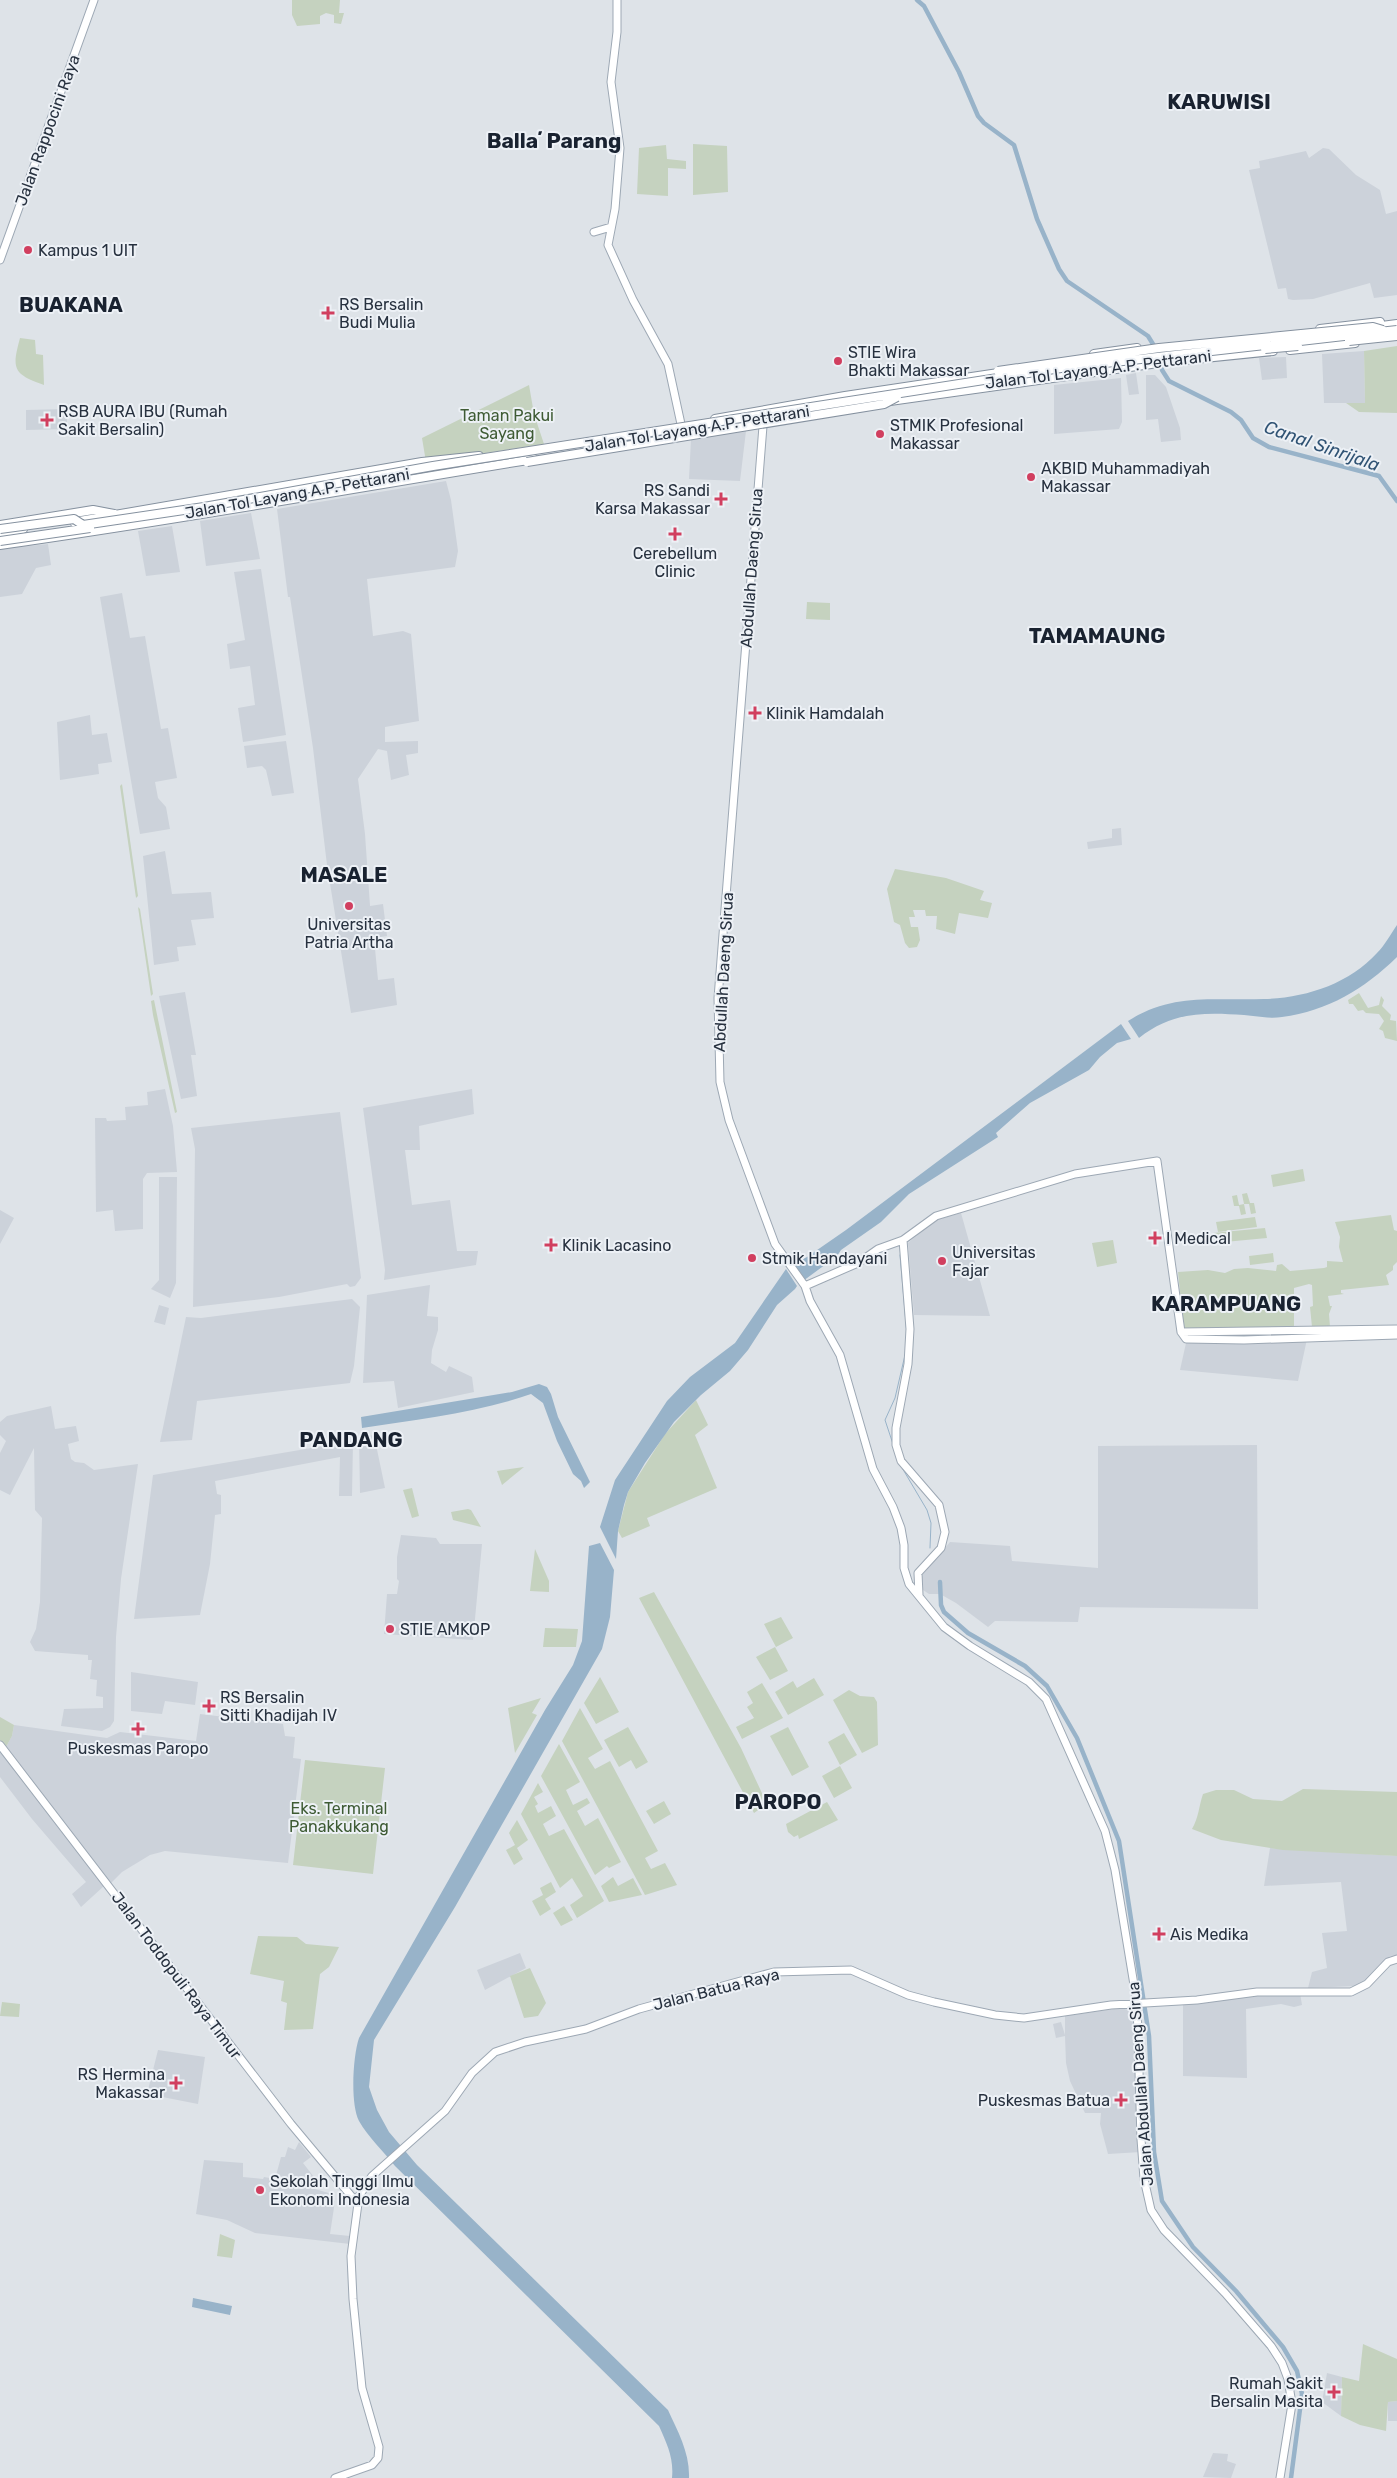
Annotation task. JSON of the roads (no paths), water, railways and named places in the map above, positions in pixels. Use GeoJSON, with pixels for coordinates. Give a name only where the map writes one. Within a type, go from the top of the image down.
{"type":"FeatureCollection","features":[{"type":"Feature","properties":{"kind":"highway"},"geometry":{"type":"LineString","coordinates":[[1262,337],[1376,322],[1395,326]]}},
{"type":"Feature","properties":{"kind":"highway"},"geometry":{"type":"LineString","coordinates":[[0,533],[408,464],[526,449],[998,371],[1199,344],[1373,326],[1383,329]]}},
{"type":"Feature","properties":{"kind":"highway","name":"Jalan Tol Layang A.P. Pettarani"},"geometry":{"type":"LineString","coordinates":[[0,529],[74,519],[83,525],[204,507],[433,466],[1061,368],[1395,326]]}},
{"type":"Feature","properties":{"kind":"highway"},"geometry":{"type":"LineString","coordinates":[[913,386],[923,380],[1193,344],[1350,330],[1383,329]]}},
{"type":"Feature","properties":{"kind":"highway"},"geometry":{"type":"LineString","coordinates":[[1381,341],[1376,339],[1374,334],[1383,329]]}},
{"type":"Feature","properties":{"kind":"highway"},"geometry":{"type":"LineString","coordinates":[[1350,330],[1357,336],[1357,341],[1352,343]]}},
{"type":"Feature","properties":{"kind":"highway"},"geometry":{"type":"LineString","coordinates":[[0,546],[218,513],[412,478],[679,438],[885,402],[1164,362],[1397,338]]}},
{"type":"Feature","properties":{"kind":"highway","name":"Jalan Tol Layang A.P. Pettarani"},"geometry":{"type":"LineString","coordinates":[[0,541],[182,514],[389,477],[897,397],[1167,359],[1397,338]]}},
{"type":"Feature","properties":{"kind":"highway"},"geometry":{"type":"LineString","coordinates":[[948,380],[1156,349]]}},
{"type":"Feature","properties":{"kind":"highway"},"geometry":{"type":"LineString","coordinates":[[843,396],[839,404],[845,409]]}},
{"type":"Feature","properties":{"kind":"highway"},"geometry":{"type":"LineString","coordinates":[[496,466],[884,404],[897,397]]}},
{"type":"Feature","properties":{"kind":"highway"},"geometry":{"type":"LineString","coordinates":[[813,401],[820,403],[821,407],[814,415]]}},
{"type":"Feature","properties":{"kind":"highway"},"geometry":{"type":"LineString","coordinates":[[437,460],[433,462],[431,468],[432,472],[440,474]]}},
{"type":"Feature","properties":{"kind":"highway"},"geometry":{"type":"LineString","coordinates":[[408,464],[416,470],[412,478]]}},
{"type":"Feature","properties":{"kind":"highway"},"geometry":{"type":"LineString","coordinates":[[0,525],[93,510],[117,514]]}},
{"type":"Feature","properties":{"kind":"main road","name":"Jalan Rappocini Raya"},"geometry":{"type":"LineString","coordinates":[[0,260],[94,0]]}},
{"type":"Feature","properties":{"kind":"main road"},"geometry":{"type":"LineString","coordinates":[[617,0],[617,32],[611,82],[620,148],[615,209],[608,245],[633,300],[668,364],[681,424]]}},
{"type":"Feature","properties":{"kind":"main road"},"geometry":{"type":"LineString","coordinates":[[594,232],[611,226]]}},
{"type":"Feature","properties":{"kind":"main road"},"geometry":{"type":"LineString","coordinates":[[496,466],[515,466],[679,438],[763,426],[814,415],[880,406],[885,402]]}},
{"type":"Feature","properties":{"kind":"main road","name":"Abdullah Daeng Sirua"},"geometry":{"type":"LineString","coordinates":[[763,426],[718,998],[718,1039],[723,1098],[775,1244],[803,1283],[840,1355],[873,1469],[893,1507],[901,1528],[906,1575],[910,1586],[919,1595]]}},
{"type":"Feature","properties":{"kind":"main road"},"geometry":{"type":"LineString","coordinates":[[803,1283],[858,1264],[878,1249],[900,1241],[936,1216],[1075,1174],[1157,1161],[1181,1332],[1186,1339],[1397,1329]]}},
{"type":"Feature","properties":{"kind":"main road"},"geometry":{"type":"LineString","coordinates":[[900,1241],[909,1297],[910,1347],[896,1428],[896,1445],[901,1461],[939,1505],[945,1532],[941,1548],[918,1573],[916,1578],[919,1595]]}},
{"type":"Feature","properties":{"kind":"main road"},"geometry":{"type":"LineString","coordinates":[[775,1244],[778,1255],[807,1294]]}},
{"type":"Feature","properties":{"kind":"main road"},"geometry":{"type":"LineString","coordinates":[[1282,1335],[1397,1335]]}},
{"type":"Feature","properties":{"kind":"main road","name":"Jalan Abdullah Daeng Sirua"},"geometry":{"type":"LineString","coordinates":[[919,1595],[944,1627],[970,1646],[1029,1682],[1048,1701],[1109,1843],[1138,2002],[1141,2139],[1144,2179],[1151,2210],[1164,2230],[1225,2293],[1262,2335],[1282,2363],[1288,2378],[1292,2404],[1280,2478]]}},
{"type":"Feature","properties":{"kind":"main road","name":"Jalan Toddopuli Raya Timur"},"geometry":{"type":"LineString","coordinates":[[0,1745],[291,2124],[357,2203]]}},
{"type":"Feature","properties":{"kind":"main road","name":"Jalan Batua Raya"},"geometry":{"type":"LineString","coordinates":[[357,2203],[361,2190],[370,2180],[445,2111],[472,2073],[495,2052],[525,2042],[586,2030],[639,2009],[774,1972],[851,1970],[908,1995],[1016,2018],[1138,2002],[1197,2000],[1269,1992],[1296,1994],[1351,1992],[1367,1984],[1388,1962],[1397,1959]]}},
{"type":"Feature","properties":{"kind":"main road"},"geometry":{"type":"LineString","coordinates":[[1125,2004],[1138,2020]]}},
{"type":"Feature","properties":{"kind":"main road"},"geometry":{"type":"LineString","coordinates":[[336,2478],[372,2465],[376,2462],[379,2451],[362,2388],[356,2346],[351,2262],[357,2203]]}},
{"type":"Feature","properties":{"kind":"water"},"geometry":{"type":"Polygon","coordinates":[[[1397,925],[1397,957],[1372,979],[1344,997],[1315,1010],[1277,1018],[1215,1014],[1188,1016],[1164,1023],[1151,1029],[1139,1038],[1128,1021],[1145,1012],[1178,1002],[1211,999],[1279,998],[1295,996],[1325,987],[1340,981],[1366,964],[1383,947],[1397,925]]]}},
{"type":"Feature","properties":{"kind":"water"},"geometry":{"type":"Polygon","coordinates":[[[1121,1024],[1131,1039],[1117,1043],[1100,1057],[1089,1070],[1030,1103],[996,1133],[998,1137],[909,1194],[881,1222],[841,1250],[837,1256],[803,1281],[792,1265],[846,1230],[1121,1024]]]}},
{"type":"Feature","properties":{"kind":"water"},"geometry":{"type":"Polygon","coordinates":[[[786,1269],[797,1286],[795,1289],[777,1305],[748,1350],[730,1371],[701,1395],[674,1422],[645,1463],[628,1492],[618,1531],[616,1559],[600,1527],[615,1480],[667,1401],[690,1377],[735,1343],[786,1269]]]}},
{"type":"Feature","properties":{"kind":"water"},"geometry":{"type":"Polygon","coordinates":[[[539,1384],[547,1387],[551,1394],[558,1417],[590,1482],[584,1488],[581,1481],[573,1474],[557,1441],[543,1403],[531,1394],[469,1411],[362,1428],[361,1417],[512,1392],[539,1384]]]}},
{"type":"Feature","properties":{"kind":"water"},"geometry":{"type":"Polygon","coordinates":[[[600,1543],[614,1570],[610,1617],[602,1649],[455,1907],[374,2040],[369,2087],[377,2110],[389,2132],[417,2165],[668,2410],[688,2460],[689,2478],[672,2478],[671,2458],[659,2426],[395,2166],[371,2139],[359,2121],[354,2103],[354,2067],[359,2038],[545,1710],[573,1665],[582,1641],[589,1546],[600,1543]]]}},
{"type":"Feature","properties":{"kind":"water"},"geometry":{"type":"Polygon","coordinates":[[[193,2298],[232,2306],[230,2315],[192,2307],[193,2298]]]}},
{"type":"Feature","properties":{"kind":"waterway","name":"Canal Sinrijala"},"geometry":{"type":"LineString","coordinates":[[917,0],[924,6],[959,72],[978,116],[984,123],[1014,145],[1037,219],[1059,269],[1067,281],[1148,336],[1156,349],[1162,370],[1169,381],[1231,412],[1241,420],[1253,438],[1269,447],[1379,476],[1397,501]]}},
{"type":"Feature","properties":{"kind":"waterway"},"geometry":{"type":"LineString","coordinates":[[900,1255],[907,1334]]}},
{"type":"Feature","properties":{"kind":"waterway"},"geometry":{"type":"LineString","coordinates":[[893,1444],[885,1420],[895,1398],[905,1355]]}},
{"type":"Feature","properties":{"kind":"waterway"},"geometry":{"type":"LineString","coordinates":[[901,1466],[927,1510],[931,1523],[930,1548]]}},
{"type":"Feature","properties":{"kind":"waterway"},"geometry":{"type":"LineString","coordinates":[[940,1582],[941,1605],[944,1612],[968,1633],[1025,1666],[1047,1686],[1077,1738],[1119,1841],[1149,2036],[1154,2152],[1162,2201],[1193,2247],[1236,2291],[1283,2347],[1297,2371],[1302,2394],[1291,2478]]}},
{"type":"Feature","properties":{"kind":"place","name":"Kampus 1 UIT"},"geometry":{"type":"Point","coordinates":[28,250]}},
{"type":"Feature","properties":{"kind":"place","name":"RS Bersalin Budi Mulia"},"geometry":{"type":"Point","coordinates":[328,313]}},
{"type":"Feature","properties":{"kind":"place","name":"STIE Wira Bhakti Makassar"},"geometry":{"type":"Point","coordinates":[838,361]}},
{"type":"Feature","properties":{"kind":"place","name":"RSB AURA IBU (Rumah Sakit Bersalin)"},"geometry":{"type":"Point","coordinates":[47,420]}},
{"type":"Feature","properties":{"kind":"place","name":"STMIK Profesional Makassar"},"geometry":{"type":"Point","coordinates":[880,434]}},
{"type":"Feature","properties":{"kind":"place","name":"AKBID Muhammadiyah Makassar"},"geometry":{"type":"Point","coordinates":[1031,477]}},
{"type":"Feature","properties":{"kind":"place","name":"RS Sandi Karsa Makassar"},"geometry":{"type":"Point","coordinates":[721,499]}},
{"type":"Feature","properties":{"kind":"place","name":"Cerebellum Clinic"},"geometry":{"type":"Point","coordinates":[675,534]}},
{"type":"Feature","properties":{"kind":"place","name":"Klinik Hamdalah"},"geometry":{"type":"Point","coordinates":[755,713]}},
{"type":"Feature","properties":{"kind":"place","name":"Universitas Patria Artha"},"geometry":{"type":"Point","coordinates":[349,906]}},
{"type":"Feature","properties":{"kind":"place","name":"I Medical"},"geometry":{"type":"Point","coordinates":[1155,1238]}},
{"type":"Feature","properties":{"kind":"place","name":"Klinik Lacasino"},"geometry":{"type":"Point","coordinates":[551,1245]}},
{"type":"Feature","properties":{"kind":"place","name":"Stmik Handayani"},"geometry":{"type":"Point","coordinates":[752,1258]}},
{"type":"Feature","properties":{"kind":"place","name":"Universitas Fajar"},"geometry":{"type":"Point","coordinates":[942,1261]}},
{"type":"Feature","properties":{"kind":"place","name":"STIE AMKOP"},"geometry":{"type":"Point","coordinates":[390,1629]}},
{"type":"Feature","properties":{"kind":"place","name":"RS Bersalin Sitti Khadijah IV"},"geometry":{"type":"Point","coordinates":[209,1706]}},
{"type":"Feature","properties":{"kind":"place","name":"Puskesmas Paropo"},"geometry":{"type":"Point","coordinates":[138,1729]}},
{"type":"Feature","properties":{"kind":"place","name":"Ais Medika"},"geometry":{"type":"Point","coordinates":[1159,1934]}},
{"type":"Feature","properties":{"kind":"place","name":"RS Hermina Makassar"},"geometry":{"type":"Point","coordinates":[176,2083]}},
{"type":"Feature","properties":{"kind":"place","name":"Puskesmas Batua"},"geometry":{"type":"Point","coordinates":[1121,2100]}},
{"type":"Feature","properties":{"kind":"place","name":"Sekolah Tinggi Ilmu Ekonomi Indonesia"},"geometry":{"type":"Point","coordinates":[260,2190]}},
{"type":"Feature","properties":{"kind":"place","name":"Rumah Sakit Bersalin Masita"},"geometry":{"type":"Point","coordinates":[1334,2392]}},
{"type":"Feature","properties":{"kind":"district","name":"KARUWISI"},"geometry":{"type":"Point","coordinates":[1219,102]}},
{"type":"Feature","properties":{"kind":"district","name":"Ballaʼ Parang"},"geometry":{"type":"Point","coordinates":[554,141]}},
{"type":"Feature","properties":{"kind":"district","name":"BUAKANA"},"geometry":{"type":"Point","coordinates":[71,305]}},
{"type":"Feature","properties":{"kind":"district","name":"TAMAMAUNG"},"geometry":{"type":"Point","coordinates":[1097,636]}},
{"type":"Feature","properties":{"kind":"district","name":"MASALE"},"geometry":{"type":"Point","coordinates":[344,875]}},
{"type":"Feature","properties":{"kind":"district","name":"KARAMPUANG"},"geometry":{"type":"Point","coordinates":[1226,1304]}},
{"type":"Feature","properties":{"kind":"district","name":"PANDANG"},"geometry":{"type":"Point","coordinates":[351,1440]}},
{"type":"Feature","properties":{"kind":"district","name":"PAROPO"},"geometry":{"type":"Point","coordinates":[778,1802]}},
{"type":"Feature","properties":{"kind":"park label","name":"Taman Pakui Sayang"},"geometry":{"type":"Point","coordinates":[507,424]}},
{"type":"Feature","properties":{"kind":"park label","name":"Eks. Terminal Panakkukang"},"geometry":{"type":"Point","coordinates":[339,1817]}}]}
